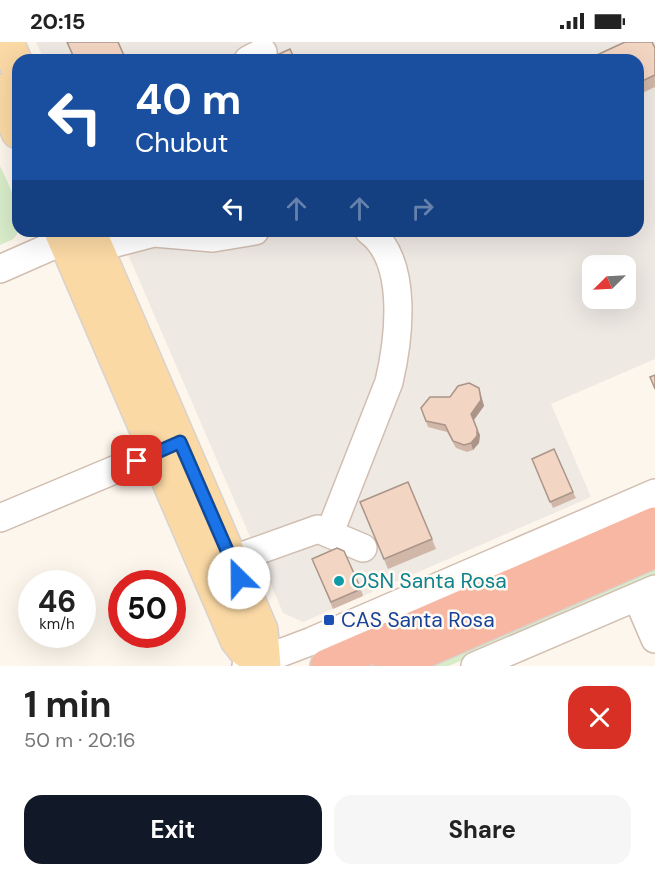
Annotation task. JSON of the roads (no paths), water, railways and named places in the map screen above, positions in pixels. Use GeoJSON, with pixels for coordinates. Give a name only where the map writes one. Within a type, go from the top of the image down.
{"type":"FeatureCollection","features":[{"type":"Feature","properties":{"kind":"highway"},"geometry":{"type":"LineString","coordinates":[[327,666],[655,524]]}},
{"type":"Feature","properties":{"kind":"highway"},"geometry":{"type":"LineString","coordinates":[[390,666],[655,551]]}},
{"type":"Feature","properties":{"kind":"main road"},"geometry":{"type":"LineString","coordinates":[[0,91],[12,118]]}},
{"type":"Feature","properties":{"kind":"main road"},"geometry":{"type":"LineString","coordinates":[[79,237],[168,447],[237,640],[257,664]]}},
{"type":"Feature","properties":{"kind":"main road"},"geometry":{"type":"LineString","coordinates":[[168,447],[231,560],[263,634],[257,664]]}},
{"type":"Feature","properties":{"kind":"street"},"geometry":{"type":"LineString","coordinates":[[0,269],[77,237]]}},
{"type":"Feature","properties":{"kind":"street"},"geometry":{"type":"LineString","coordinates":[[330,532],[389,382],[394,358],[396,277],[386,249],[375,237]]}},
{"type":"Feature","properties":{"kind":"street"},"geometry":{"type":"LineString","coordinates":[[0,518],[168,447]]}},
{"type":"Feature","properties":{"kind":"street"},"geometry":{"type":"LineString","coordinates":[[257,664],[655,494]]}},
{"type":"Feature","properties":{"kind":"street"},"geometry":{"type":"LineString","coordinates":[[231,560],[312,530],[330,532],[363,548]]}},
{"type":"Feature","properties":{"kind":"street"},"geometry":{"type":"LineString","coordinates":[[475,666],[646,593],[655,639]]}},
{"type":"Feature","properties":{"kind":"place","name":"OSN Santa Rosa"},"geometry":{"type":"Point","coordinates":[339,581]}},
{"type":"Feature","properties":{"kind":"place","name":"CAS Santa Rosa"},"geometry":{"type":"Point","coordinates":[329,620]}}]}
